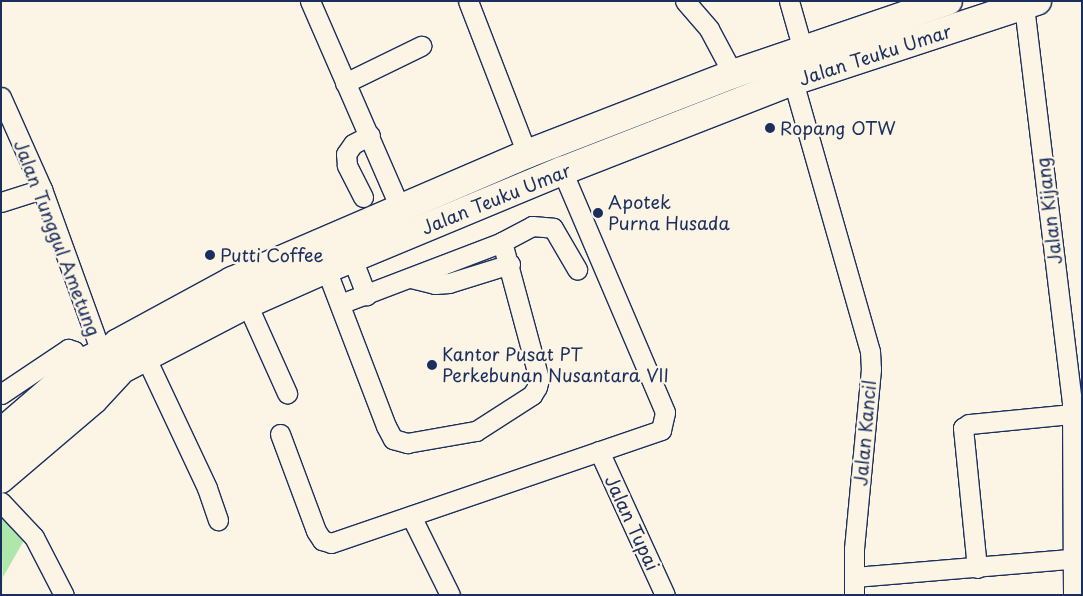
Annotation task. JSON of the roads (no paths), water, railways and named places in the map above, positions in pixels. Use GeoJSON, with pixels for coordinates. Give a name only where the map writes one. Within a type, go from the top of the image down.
{"type":"FeatureCollection","features":[{"type":"Feature","properties":{"kind":"highway","name":"Jalan Teuku Umar"},"geometry":{"type":"LineString","coordinates":[[112,360],[232,281],[400,208],[528,154],[733,74],[948,1]]}},
{"type":"Feature","properties":{"kind":"highway","name":"Jalan Teuku Umar"},"geometry":{"type":"LineString","coordinates":[[112,360],[562,171],[793,82],[1031,4]]}},
{"type":"Feature","properties":{"kind":"highway"},"geometry":{"type":"LineString","coordinates":[[1,452],[72,396],[112,360]]}},
{"type":"Feature","properties":{"kind":"main road","name":"Jalan Teuku Umar"},"geometry":{"type":"LineString","coordinates":[[4,419],[112,360]]}},
{"type":"Feature","properties":{"kind":"main road","name":"Jalan Teuku Umar"},"geometry":{"type":"LineString","coordinates":[[1,481],[95,401],[112,360]]}},
{"type":"Feature","properties":{"kind":"street"},"geometry":{"type":"LineString","coordinates":[[310,1],[370,135],[400,208]]}},
{"type":"Feature","properties":{"kind":"street"},"geometry":{"type":"LineString","coordinates":[[468,1],[528,154]]}},
{"type":"Feature","properties":{"kind":"street"},"geometry":{"type":"LineString","coordinates":[[686,1],[709,29],[733,74]]}},
{"type":"Feature","properties":{"kind":"street"},"geometry":{"type":"LineString","coordinates":[[789,1],[803,50]]}},
{"type":"Feature","properties":{"kind":"street","name":"Jalan Kijang"},"geometry":{"type":"LineString","coordinates":[[1031,4],[1077,414],[1078,558],[1073,595]]}},
{"type":"Feature","properties":{"kind":"street"},"geometry":{"type":"LineString","coordinates":[[346,83],[421,46]]}},
{"type":"Feature","properties":{"kind":"street","name":"Jalan Kancil"},"geometry":{"type":"LineString","coordinates":[[793,82],[870,351],[871,369],[854,549],[854,586],[977,568],[1078,558]]}},
{"type":"Feature","properties":{"kind":"street","name":"Jalan Tunggul Ametung"},"geometry":{"type":"LineString","coordinates":[[1,97],[42,189],[112,360],[207,488],[218,520]]}},
{"type":"Feature","properties":{"kind":"street"},"geometry":{"type":"LineString","coordinates":[[363,197],[347,165],[346,154],[352,144],[370,135]]}},
{"type":"Feature","properties":{"kind":"street"},"geometry":{"type":"LineString","coordinates":[[280,434],[316,531],[322,540],[331,543],[344,541],[410,516],[599,451],[656,434],[665,422],[661,403],[562,171]]}},
{"type":"Feature","properties":{"kind":"street"},"geometry":{"type":"LineString","coordinates":[[1,202],[42,189]]}},
{"type":"Feature","properties":{"kind":"street"},"geometry":{"type":"LineString","coordinates":[[340,304],[502,242],[532,226],[546,225],[553,228],[577,269]]}},
{"type":"Feature","properties":{"kind":"street"},"geometry":{"type":"LineString","coordinates":[[326,269],[393,439],[407,443],[476,431],[532,394],[539,379],[510,264],[502,242]]}},
{"type":"Feature","properties":{"kind":"street"},"geometry":{"type":"LineString","coordinates":[[352,258],[366,295]]}},
{"type":"Feature","properties":{"kind":"street"},"geometry":{"type":"LineString","coordinates":[[411,278],[435,284],[449,283],[510,264]]}},
{"type":"Feature","properties":{"kind":"street"},"geometry":{"type":"LineString","coordinates":[[247,304],[286,393]]}},
{"type":"Feature","properties":{"kind":"street"},"geometry":{"type":"LineString","coordinates":[[1,394],[68,349],[112,360]]}},
{"type":"Feature","properties":{"kind":"street"},"geometry":{"type":"LineString","coordinates":[[977,568],[962,431],[964,426],[1077,414]]}},
{"type":"Feature","properties":{"kind":"street","name":"Jalan Tupai"},"geometry":{"type":"LineString","coordinates":[[599,451],[665,595]]}},
{"type":"Feature","properties":{"kind":"street"},"geometry":{"type":"LineString","coordinates":[[1,502],[34,537],[64,595]]}},
{"type":"Feature","properties":{"kind":"street"},"geometry":{"type":"LineString","coordinates":[[410,516],[450,595]]}},
{"type":"Feature","properties":{"kind":"place","name":"Ropang OTW"},"geometry":{"type":"Point","coordinates":[770,128]}},
{"type":"Feature","properties":{"kind":"place","name":"Apotek Purna Husada"},"geometry":{"type":"Point","coordinates":[598,213]}},
{"type":"Feature","properties":{"kind":"place","name":"Putti Coffee"},"geometry":{"type":"Point","coordinates":[210,255]}},
{"type":"Feature","properties":{"kind":"place","name":"Kantor Pusat PT Perkebunan Nusantara VII"},"geometry":{"type":"Point","coordinates":[432,365]}}]}
